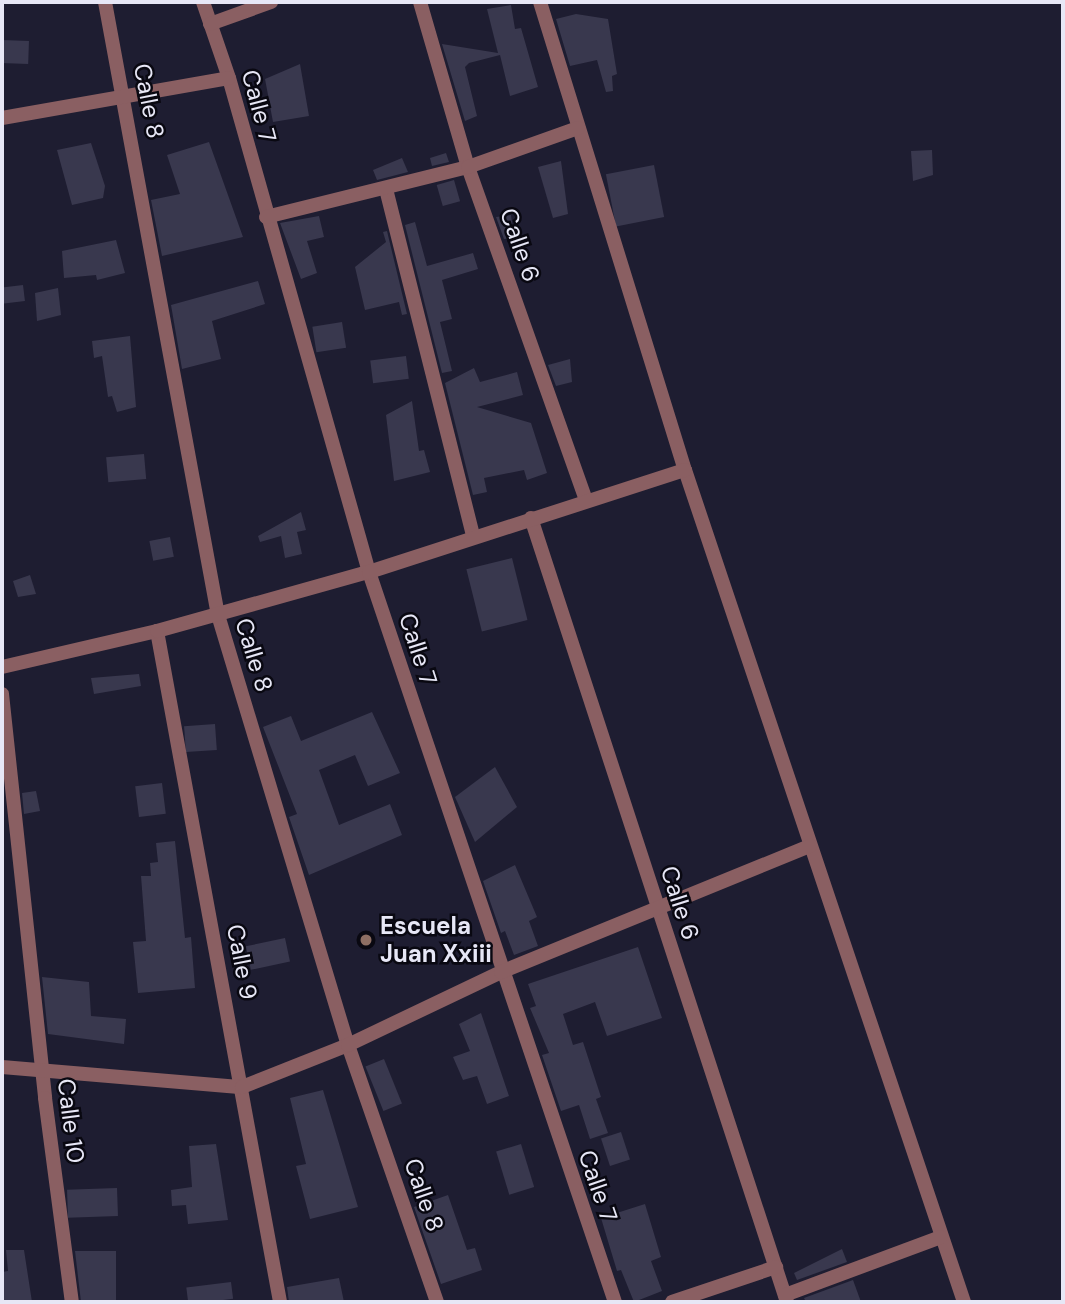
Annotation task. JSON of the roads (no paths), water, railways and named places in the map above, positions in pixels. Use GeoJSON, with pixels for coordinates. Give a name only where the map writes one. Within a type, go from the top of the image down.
{"type":"FeatureCollection","features":[{"type":"Feature","properties":{"kind":"street","name":"Calle 8"},"geometry":{"type":"LineString","coordinates":[[105,2],[126,97],[218,615],[348,1045],[437,1302]]}},
{"type":"Feature","properties":{"kind":"street","name":"Calle 7"},"geometry":{"type":"LineString","coordinates":[[203,2],[229,78],[266,217],[369,572],[500,972],[614,1302]]}},
{"type":"Feature","properties":{"kind":"street"},"geometry":{"type":"LineString","coordinates":[[210,24],[271,2]]}},
{"type":"Feature","properties":{"kind":"street","name":"Calle 6"},"geometry":{"type":"LineString","coordinates":[[420,2],[468,167],[586,500]]}},
{"type":"Feature","properties":{"kind":"street"},"geometry":{"type":"LineString","coordinates":[[540,2],[685,470],[964,1302]]}},
{"type":"Feature","properties":{"kind":"street"},"geometry":{"type":"LineString","coordinates":[[2,118],[229,78]]}},
{"type":"Feature","properties":{"kind":"street"},"geometry":{"type":"LineString","coordinates":[[266,217],[468,167],[578,128]]}},
{"type":"Feature","properties":{"kind":"street"},"geometry":{"type":"LineString","coordinates":[[386,189],[473,535]]}},
{"type":"Feature","properties":{"kind":"street"},"geometry":{"type":"LineString","coordinates":[[2,667],[157,631],[369,572],[473,535],[685,470]]}},
{"type":"Feature","properties":{"kind":"street","name":"Calle 6"},"geometry":{"type":"LineString","coordinates":[[531,517],[786,1298]]}},
{"type":"Feature","properties":{"kind":"street","name":"Calle 9"},"geometry":{"type":"LineString","coordinates":[[157,631],[280,1302]]}},
{"type":"Feature","properties":{"kind":"street","name":"Calle 10"},"geometry":{"type":"LineString","coordinates":[[2,694],[42,1072],[72,1302]]}},
{"type":"Feature","properties":{"kind":"street"},"geometry":{"type":"LineString","coordinates":[[2,1067],[242,1087],[348,1045],[500,972],[810,846]]}},
{"type":"Feature","properties":{"kind":"street"},"geometry":{"type":"LineString","coordinates":[[786,1298],[941,1237]]}},
{"type":"Feature","properties":{"kind":"street"},"geometry":{"type":"LineString","coordinates":[[672,1302],[776,1267]]}},
{"type":"Feature","properties":{"kind":"place","name":"Escuela Juan Xxiii"},"geometry":{"type":"Point","coordinates":[366,940]}}]}
